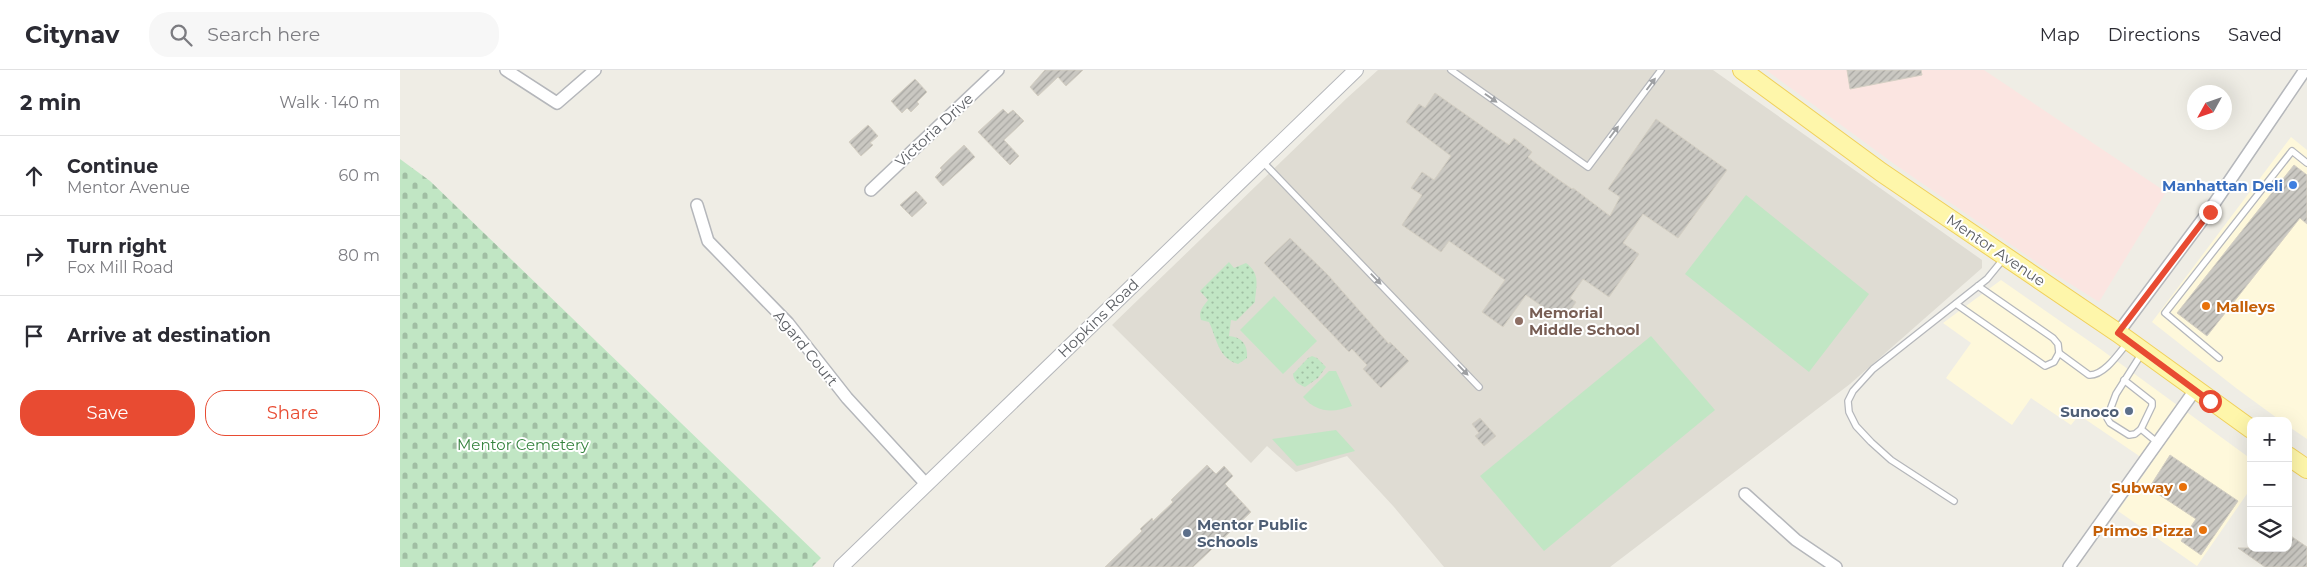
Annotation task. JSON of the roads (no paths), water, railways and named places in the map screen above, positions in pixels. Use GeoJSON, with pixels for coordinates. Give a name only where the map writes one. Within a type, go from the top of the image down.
{"type":"FeatureCollection","features":[{"type":"Feature","properties":{"kind":"main road","name":"Mentor Avenue"},"geometry":{"type":"LineString","coordinates":[[1742,70],[1881,172],[2131,341],[2247,426]]}},
{"type":"Feature","properties":{"kind":"main road"},"geometry":{"type":"LineString","coordinates":[[2292,459],[2307,469]]}},
{"type":"Feature","properties":{"kind":"street"},"geometry":{"type":"LineString","coordinates":[[506,70],[557,103],[595,70]]}},
{"type":"Feature","properties":{"kind":"street","name":"Victoria Drive"},"geometry":{"type":"LineString","coordinates":[[871,190],[998,70]]}},
{"type":"Feature","properties":{"kind":"street","name":"Hopkins Road"},"geometry":{"type":"LineString","coordinates":[[841,567],[1356,70]]}},
{"type":"Feature","properties":{"kind":"street"},"geometry":{"type":"LineString","coordinates":[[2131,341],[2210,212],[2305,70]]}},
{"type":"Feature","properties":{"kind":"street","name":"Agard Court"},"geometry":{"type":"LineString","coordinates":[[697,205],[708,241],[788,323],[847,398],[926,484]]}},
{"type":"Feature","properties":{"kind":"street"},"geometry":{"type":"LineString","coordinates":[[2069,567],[2196,390]]}},
{"type":"Feature","properties":{"kind":"street"},"geometry":{"type":"LineString","coordinates":[[1745,494],[1796,540],[1836,567]]}},
{"type":"Feature","properties":{"kind":"lane"},"geometry":{"type":"LineString","coordinates":[[1451,70],[1588,167],[1661,70]]}},
{"type":"Feature","properties":{"kind":"lane"},"geometry":{"type":"LineString","coordinates":[[2219,358],[2165,313],[2292,151],[2307,163]]}},
{"type":"Feature","properties":{"kind":"lane"},"geometry":{"type":"LineString","coordinates":[[1262,161],[1480,387]]}},
{"type":"Feature","properties":{"kind":"lane"},"geometry":{"type":"LineString","coordinates":[[1954,501],[1892,460],[1871,442],[1856,426],[1849,412],[1848,401],[1853,391],[1873,368],[1987,279],[2006,256]]}},
{"type":"Feature","properties":{"kind":"lane"},"geometry":{"type":"LineString","coordinates":[[1956,304],[2041,365],[2050,365],[2059,353],[2058,344],[2053,338],[1978,286]]}},
{"type":"Feature","properties":{"kind":"lane"},"geometry":{"type":"LineString","coordinates":[[2059,353],[2089,375],[2093,375],[2103,369],[2131,341]]}},
{"type":"Feature","properties":{"kind":"lane"},"geometry":{"type":"LineString","coordinates":[[2124,380],[2152,402],[2152,406],[2140,429],[2135,434],[2129,435],[2110,423],[2107,418],[2108,411],[2124,380],[2131,341]]}},
{"type":"Feature","properties":{"kind":"lane"},"geometry":{"type":"LineString","coordinates":[[2140,429],[2158,442]]}},
{"type":"Feature","properties":{"kind":"place","name":"Manhattan Deli"},"geometry":{"type":"Point","coordinates":[2293,185]}},
{"type":"Feature","properties":{"kind":"place","name":"Malleys"},"geometry":{"type":"Point","coordinates":[2206,306]}},
{"type":"Feature","properties":{"kind":"place","name":"Memorial Middle School"},"geometry":{"type":"Point","coordinates":[1519,321]}},
{"type":"Feature","properties":{"kind":"place","name":"Sunoco"},"geometry":{"type":"Point","coordinates":[2129,411]}},
{"type":"Feature","properties":{"kind":"place","name":"Subway"},"geometry":{"type":"Point","coordinates":[2183,487]}},
{"type":"Feature","properties":{"kind":"place","name":"Primos Pizza"},"geometry":{"type":"Point","coordinates":[2203,530]}},
{"type":"Feature","properties":{"kind":"place","name":"Mentor Public Schools"},"geometry":{"type":"Point","coordinates":[1187,533]}},
{"type":"Feature","properties":{"kind":"park label","name":"Mentor Cemetery"},"geometry":{"type":"Point","coordinates":[523,444]}}]}
